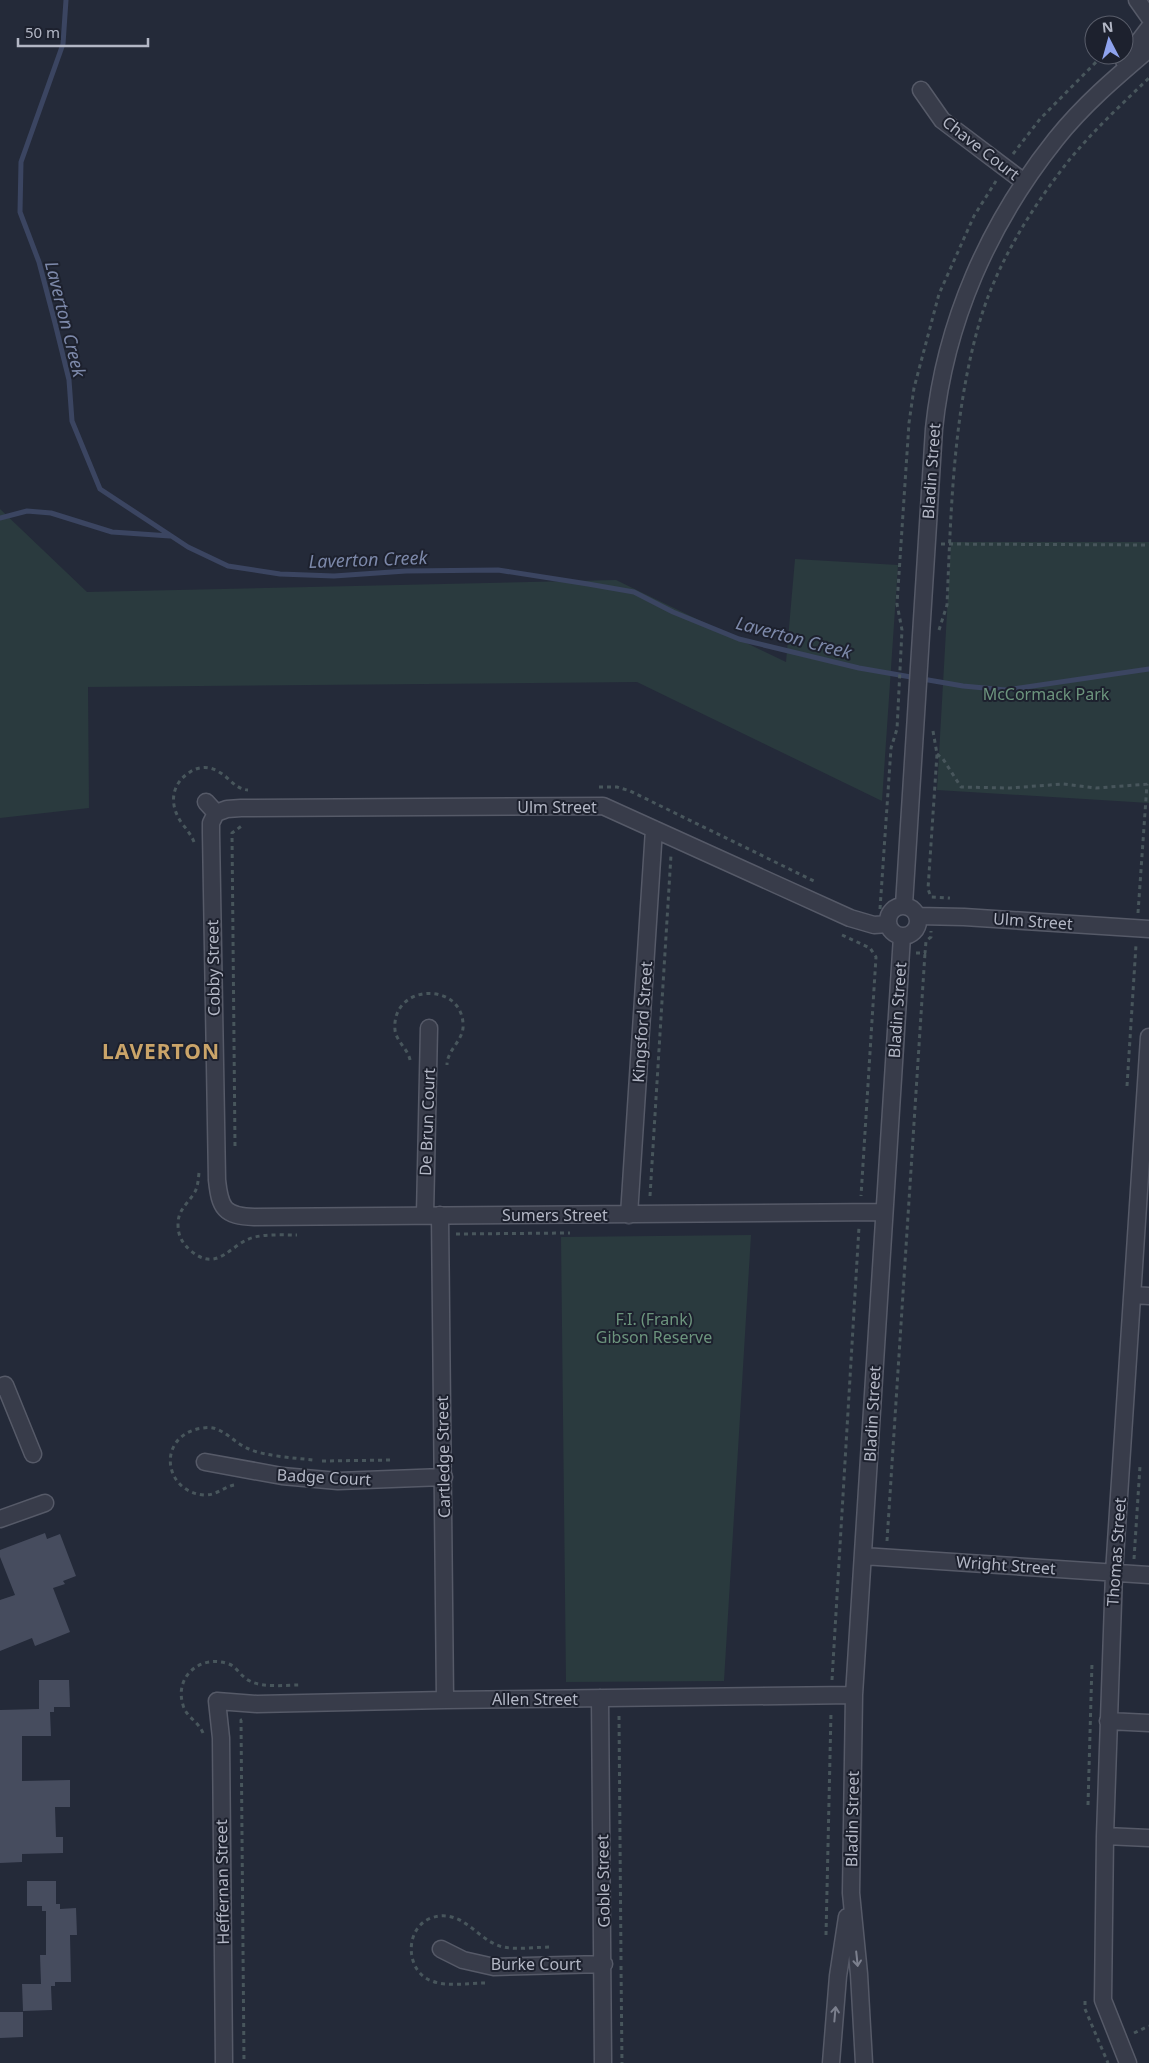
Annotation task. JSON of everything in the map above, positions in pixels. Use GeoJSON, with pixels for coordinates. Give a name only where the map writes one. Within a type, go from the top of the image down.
{"type":"FeatureCollection","features":[{"type":"Feature","properties":{"kind":"street"},"geometry":{"type":"LineString","coordinates":[[1137,0],[1149,17]]}},
{"type":"Feature","properties":{"kind":"street","name":"Bladin Street"},"geometry":{"type":"LineString","coordinates":[[1107,85],[1149,28]]}},
{"type":"Feature","properties":{"kind":"street","name":"Bladin Street"},"geometry":{"type":"LineString","coordinates":[[904,906],[926,544],[937,401],[954,328],[978,263],[1006,209],[1024,182],[1057,137],[1107,85],[1149,49]]}},
{"type":"Feature","properties":{"kind":"street","name":"Chave Court"},"geometry":{"type":"LineString","coordinates":[[921,90],[942,120],[1024,182]]}},
{"type":"Feature","properties":{"kind":"street","name":"Ulm Street"},"geometry":{"type":"LineString","coordinates":[[211,808],[603,806],[850,918],[874,925],[888,924]]}},
{"type":"Feature","properties":{"kind":"street","name":"Cobby Street"},"geometry":{"type":"LineString","coordinates":[[211,808],[217,1180],[219,1199],[227,1211]]}},
{"type":"Feature","properties":{"kind":"street","name":"Kingsford Street"},"geometry":{"type":"LineString","coordinates":[[629,1215],[654,829]]}},
{"type":"Feature","properties":{"kind":"street"},"geometry":{"type":"LineString","coordinates":[[904,906],[912,909],[917,916],[918,925],[911,933],[902,936],[893,932],[888,924],[889,915],[892,911],[904,906]]}},
{"type":"Feature","properties":{"kind":"street","name":"Ulm Street"},"geometry":{"type":"LineString","coordinates":[[917,916],[964,917],[1149,929]]}},
{"type":"Feature","properties":{"kind":"street","name":"Bladin Street"},"geometry":{"type":"LineString","coordinates":[[864,2063],[859,1974],[851,1893],[854,1695],[902,936]]}},
{"type":"Feature","properties":{"kind":"street","name":"De Brun Court"},"geometry":{"type":"LineString","coordinates":[[429,1028],[432,1215]]}},
{"type":"Feature","properties":{"kind":"street","name":"Thomas Street"},"geometry":{"type":"LineString","coordinates":[[1128,2063],[1102,2000],[1105,1836],[1114,1573],[1141,1296],[1149,1037]]}},
{"type":"Feature","properties":{"kind":"street","name":"Sumers Street"},"geometry":{"type":"LineString","coordinates":[[227,1211],[239,1217],[884,1212]]}},
{"type":"Feature","properties":{"kind":"street","name":"Cartledge Street"},"geometry":{"type":"LineString","coordinates":[[432,1215],[440,1234],[445,1700]]}},
{"type":"Feature","properties":{"kind":"street"},"geometry":{"type":"LineString","coordinates":[[0,1387],[5,1385],[33,1454]]}},
{"type":"Feature","properties":{"kind":"street","name":"Badge Court"},"geometry":{"type":"LineString","coordinates":[[205,1462],[282,1476],[338,1481],[444,1477]]}},
{"type":"Feature","properties":{"kind":"street"},"geometry":{"type":"LineString","coordinates":[[0,1519],[44,1503]]}},
{"type":"Feature","properties":{"kind":"street","name":"Wright Street"},"geometry":{"type":"LineString","coordinates":[[863,1556],[1149,1575]]}},
{"type":"Feature","properties":{"kind":"street","name":"Allen Street"},"geometry":{"type":"LineString","coordinates":[[217,1700],[257,1704],[854,1695]]}},
{"type":"Feature","properties":{"kind":"street","name":"Goble Street"},"geometry":{"type":"LineString","coordinates":[[600,1698],[604,1964],[603,2063]]}},
{"type":"Feature","properties":{"kind":"street","name":"Heffernan Street"},"geometry":{"type":"LineString","coordinates":[[217,1700],[220,1738],[224,2063]]}},
{"type":"Feature","properties":{"kind":"street"},"geometry":{"type":"LineString","coordinates":[[1108,1721],[1149,1722]]}},
{"type":"Feature","properties":{"kind":"street"},"geometry":{"type":"LineString","coordinates":[[1105,1836],[1149,1838]]}},
{"type":"Feature","properties":{"kind":"street","name":"Bladin Street"},"geometry":{"type":"LineString","coordinates":[[831,2063],[838,1976],[851,1893]]}},
{"type":"Feature","properties":{"kind":"street","name":"Burke Court"},"geometry":{"type":"LineString","coordinates":[[441,1949],[463,1960],[494,1966],[604,1964]]}},
{"type":"Feature","properties":{"kind":"path"},"geometry":{"type":"LineString","coordinates":[[942,621],[947,605],[957,433],[962,396],[980,322],[998,276],[1019,233],[1047,190],[1071,158],[1149,78]]}},
{"type":"Feature","properties":{"kind":"path"},"geometry":{"type":"LineString","coordinates":[[926,544],[1149,545]]}},
{"type":"Feature","properties":{"kind":"path"},"geometry":{"type":"LineString","coordinates":[[876,912],[881,908],[890,748],[896,728],[902,630],[900,620]]}},
{"type":"Feature","properties":{"kind":"path"},"geometry":{"type":"LineString","coordinates":[[931,897],[928,890],[937,752],[961,787],[1010,788],[1063,784],[1096,788],[1149,784]]}},
{"type":"Feature","properties":{"kind":"path"},"geometry":{"type":"LineString","coordinates":[[196,848],[192,836],[176,812],[173,802],[173,794],[177,784],[184,776],[195,768],[207,767],[219,772],[241,789],[249,790]]}},
{"type":"Feature","properties":{"kind":"path"},"geometry":{"type":"LineString","coordinates":[[597,788],[617,787],[630,791],[824,886]]}},
{"type":"Feature","properties":{"kind":"path"},"geometry":{"type":"LineString","coordinates":[[650,1196],[671,852]]}},
{"type":"Feature","properties":{"kind":"path"},"geometry":{"type":"LineString","coordinates":[[886,1558],[924,953]]}},
{"type":"Feature","properties":{"kind":"path"},"geometry":{"type":"LineString","coordinates":[[199,1167],[198,1186],[184,1205],[178,1223],[179,1236],[184,1245],[196,1255],[208,1259],[222,1257],[246,1239],[257,1236],[305,1235]]}},
{"type":"Feature","properties":{"kind":"path"},"geometry":{"type":"LineString","coordinates":[[849,1230],[859,1230]]}},
{"type":"Feature","properties":{"kind":"path"},"geometry":{"type":"LineString","coordinates":[[440,1234],[575,1233]]}},
{"type":"Feature","properties":{"kind":"path"},"geometry":{"type":"LineString","coordinates":[[204,1740],[200,1726],[185,1712],[181,1692],[191,1670],[203,1662],[218,1661],[232,1665],[250,1682],[271,1685],[310,1684]]}},
{"type":"Feature","properties":{"kind":"path"},"geometry":{"type":"LineString","coordinates":[[822,1679],[832,1679]]}},
{"type":"Feature","properties":{"kind":"path"},"geometry":{"type":"LineString","coordinates":[[600,1716],[629,1716]]}},
{"type":"Feature","properties":{"kind":"path"},"geometry":{"type":"LineString","coordinates":[[619,1716],[622,2063]]}},
{"type":"Feature","properties":{"kind":"path"},"geometry":{"type":"LineString","coordinates":[[244,2063],[241,1720],[251,1720]]}},
{"type":"Feature","properties":{"kind":"path"},"geometry":{"type":"LineString","coordinates":[[1129,2035],[1149,2026]]}},
{"type":"Feature","properties":{"kind":"green space"},"geometry":{"type":"Polygon","coordinates":[[[0,509],[87,592],[616,580],[786,662],[795,559],[898,565],[882,801],[637,682],[88,687],[89,808],[0,818],[0,509]]]}},
{"type":"Feature","properties":{"kind":"green space","name":"McCormack Park"},"geometry":{"type":"Polygon","coordinates":[[[951,542],[1149,542],[1149,803],[937,790],[951,542]]]}},
{"type":"Feature","properties":{"kind":"green space","name":"F.I. (Frank) Gibson Reserve"},"geometry":{"type":"Polygon","coordinates":[[[751,1235],[724,1681],[566,1682],[561,1237],[751,1235]]]}},
{"type":"Feature","properties":{"kind":"building"},"geometry":{"type":"Polygon","coordinates":[[[45,1533],[47,1539],[60,1534],[76,1576],[63,1581],[65,1584],[53,1588],[70,1632],[35,1646],[32,1638],[0,1651],[0,1600],[15,1595],[0,1557],[0,1550],[45,1533]]]}},
{"type":"Feature","properties":{"kind":"building"},"geometry":{"type":"Polygon","coordinates":[[[39,1680],[69,1680],[70,1707],[54,1707],[54,1712],[50,1712],[51,1736],[22,1736],[22,1781],[70,1780],[70,1807],[55,1807],[56,1837],[63,1837],[63,1853],[22,1854],[22,1862],[0,1863],[0,1710],[39,1709],[39,1680]]]}},
{"type":"Feature","properties":{"kind":"building"},"geometry":{"type":"Polygon","coordinates":[[[27,1881],[56,1881],[56,1904],[60,1904],[60,1909],[76,1908],[77,1935],[70,1935],[71,1982],[55,1982],[55,1986],[51,1986],[52,2010],[23,2011],[22,1984],[41,1984],[40,1955],[46,1955],[46,1911],[42,1911],[42,1906],[27,1906],[27,1881]]]}},
{"type":"Feature","properties":{"kind":"building"},"geometry":{"type":"Polygon","coordinates":[[[0,2012],[23,2012],[23,2037],[0,2038],[0,2012]]]}},
{"type":"Feature","properties":{"kind":"waterway","name":"Laverton Creek"},"geometry":{"type":"LineString","coordinates":[[66,0],[63,44],[21,162],[20,212],[39,262],[55,323],[69,380],[72,421],[100,489],[188,547],[228,566],[280,574],[334,576],[406,571],[498,570],[634,592],[673,612],[739,639],[859,668],[963,686],[1006,690],[1149,669]]}},
{"type":"Feature","properties":{"kind":"waterway"},"geometry":{"type":"LineString","coordinates":[[0,518],[27,511],[51,513],[112,532],[170,536]]}},
{"type":"Feature","properties":{"kind":"district","name":"LAVERTON"},"geometry":{"type":"Point","coordinates":[161,1051]}}]}
